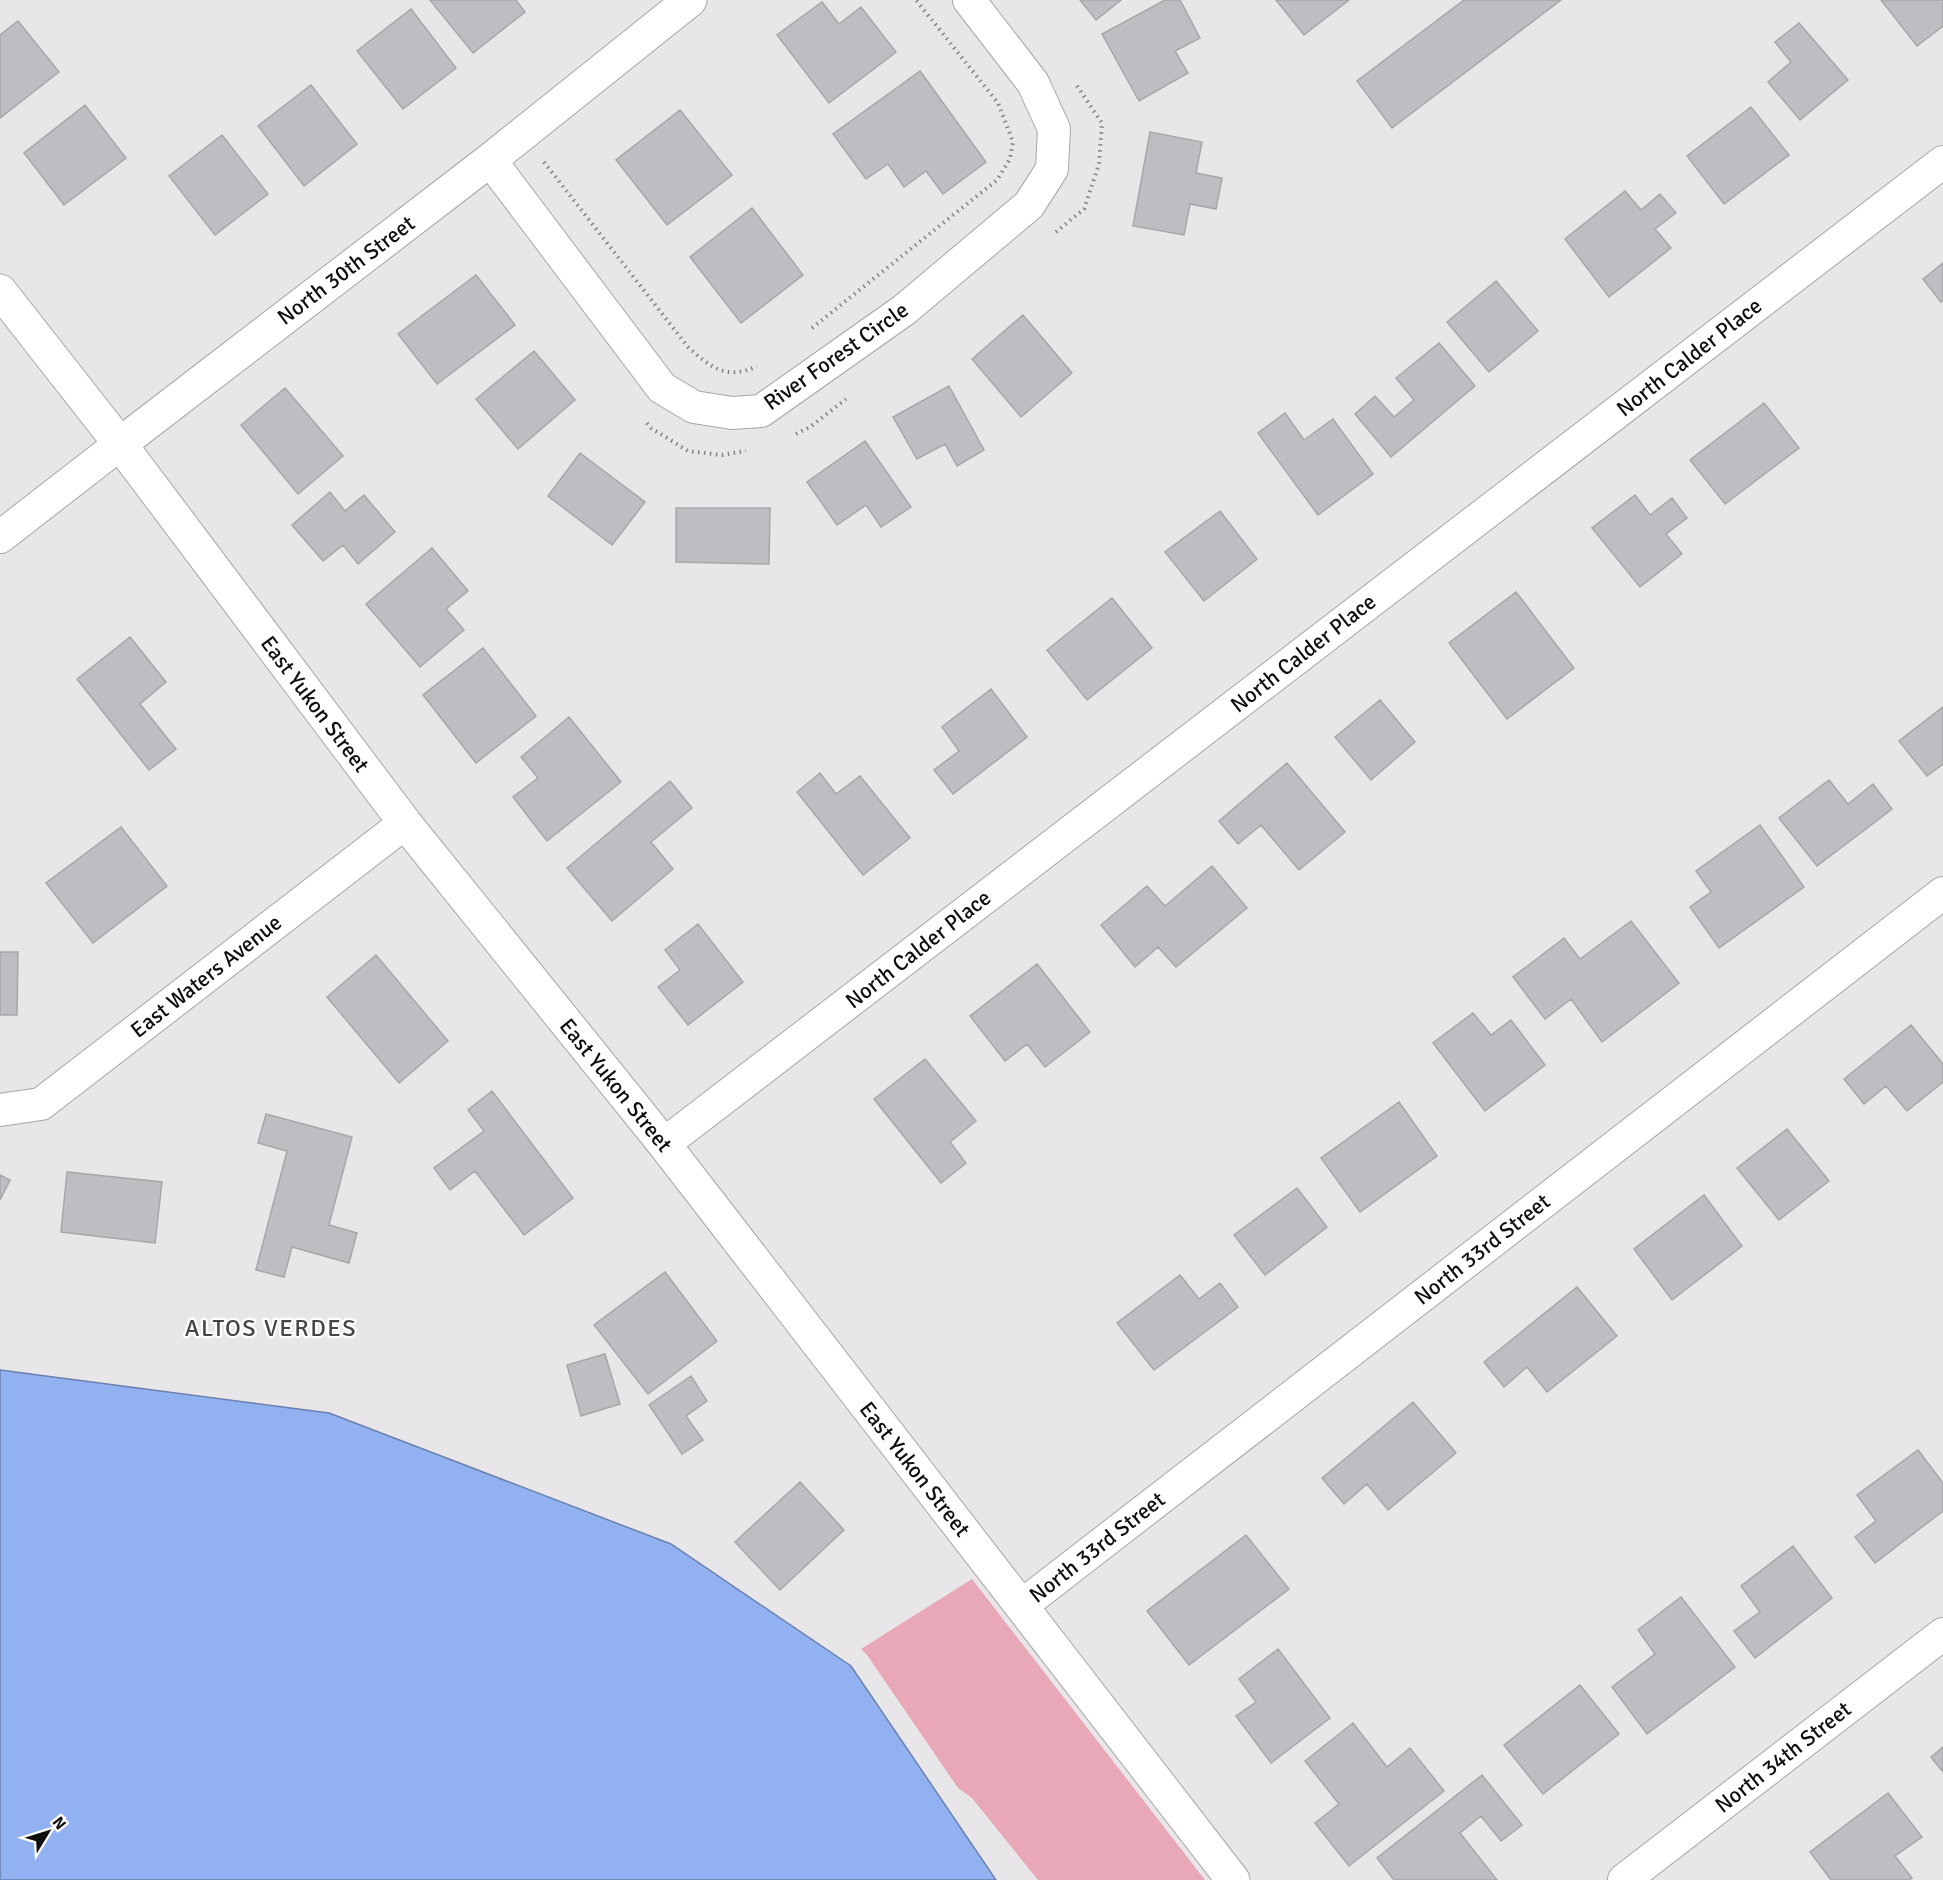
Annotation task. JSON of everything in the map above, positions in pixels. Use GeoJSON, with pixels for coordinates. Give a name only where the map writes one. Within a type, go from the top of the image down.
{"type":"FeatureCollection","features":[{"type":"Feature","properties":{"kind":"street","name":"North 30th Street"},"geometry":{"type":"LineString","coordinates":[[0,537],[490,160],[690,0]]}},
{"type":"Feature","properties":{"kind":"street","name":"River Forest Circle"},"geometry":{"type":"LineString","coordinates":[[490,160],[662,388],[694,407],[732,413],[761,411],[904,310],[1029,205],[1052,169],[1054,129],[1033,83],[969,0]]}},
{"type":"Feature","properties":{"kind":"street","name":"North Calder Place"},"geometry":{"type":"LineString","coordinates":[[664,1144],[1943,162]]}},
{"type":"Feature","properties":{"kind":"street","name":"East Yukon Street"},"geometry":{"type":"LineString","coordinates":[[0,291],[120,444],[405,823],[664,1144],[1233,1880]]}},
{"type":"Feature","properties":{"kind":"street","name":"East Waters Avenue"},"geometry":{"type":"LineString","coordinates":[[0,1110],[41,1104],[405,823]]}},
{"type":"Feature","properties":{"kind":"street","name":"North 33rd Street"},"geometry":{"type":"LineString","coordinates":[[1021,1606],[1943,894]]}},
{"type":"Feature","properties":{"kind":"street","name":"North 34th Street"},"geometry":{"type":"LineString","coordinates":[[1624,1880],[1943,1634]]}},
{"type":"Feature","properties":{"kind":"path"},"geometry":{"type":"LineString","coordinates":[[808,331],[997,180],[1010,159],[1013,142],[998,103],[916,0]]}},
{"type":"Feature","properties":{"kind":"path"},"geometry":{"type":"LineString","coordinates":[[1050,237],[1084,209],[1099,164],[1102,123],[1070,75]]}},
{"type":"Feature","properties":{"kind":"path"},"geometry":{"type":"LineString","coordinates":[[544,162],[688,347],[709,366],[729,372],[746,372],[763,364]]}},
{"type":"Feature","properties":{"kind":"path"},"geometry":{"type":"LineString","coordinates":[[793,435],[810,427],[847,398]]}},
{"type":"Feature","properties":{"kind":"path"},"geometry":{"type":"LineString","coordinates":[[644,419],[651,428],[687,451],[722,455],[755,449]]}},
{"type":"Feature","properties":{"kind":"shaded area"},"geometry":{"type":"Polygon","coordinates":[[[972,1579],[1205,1880],[1038,1880],[972,1798],[958,1788],[861,1649],[972,1579]]]}},
{"type":"Feature","properties":{"kind":"water"},"geometry":{"type":"Polygon","coordinates":[[[0,1370],[329,1413],[671,1544],[851,1666],[996,1880],[0,1880],[0,1370]]]}},
{"type":"Feature","properties":{"kind":"building"},"geometry":{"type":"Polygon","coordinates":[[[430,0],[516,0],[525,12],[473,53],[430,0]]]}},
{"type":"Feature","properties":{"kind":"building"},"geometry":{"type":"Polygon","coordinates":[[[1080,0],[1121,0],[1096,20],[1080,0]]]}},
{"type":"Feature","properties":{"kind":"building"},"geometry":{"type":"Polygon","coordinates":[[[1165,0],[1180,0],[1200,38],[1175,51],[1188,73],[1139,101],[1102,34],[1165,0]]]}},
{"type":"Feature","properties":{"kind":"building"},"geometry":{"type":"Polygon","coordinates":[[[1276,0],[1349,0],[1304,35],[1276,0]]]}},
{"type":"Feature","properties":{"kind":"building"},"geometry":{"type":"Polygon","coordinates":[[[1464,0],[1561,0],[1392,128],[1357,81],[1464,0]]]}},
{"type":"Feature","properties":{"kind":"building"},"geometry":{"type":"Polygon","coordinates":[[[1881,0],[1943,0],[1943,26],[1917,46],[1881,0]]]}},
{"type":"Feature","properties":{"kind":"building"},"geometry":{"type":"Polygon","coordinates":[[[822,2],[839,24],[861,7],[896,52],[829,103],[777,35],[822,2]]]}},
{"type":"Feature","properties":{"kind":"building"},"geometry":{"type":"Polygon","coordinates":[[[411,9],[456,68],[403,109],[357,51],[411,9]]]}},
{"type":"Feature","properties":{"kind":"building"},"geometry":{"type":"Polygon","coordinates":[[[18,21],[59,72],[0,118],[0,35],[18,21]]]}},
{"type":"Feature","properties":{"kind":"building"},"geometry":{"type":"Polygon","coordinates":[[[1799,23],[1848,80],[1800,120],[1768,82],[1791,62],[1775,42],[1799,23]]]}},
{"type":"Feature","properties":{"kind":"building"},"geometry":{"type":"Polygon","coordinates":[[[920,71],[986,162],[943,194],[926,171],[904,187],[888,164],[866,179],[833,134],[920,71]]]}},
{"type":"Feature","properties":{"kind":"building"},"geometry":{"type":"Polygon","coordinates":[[[311,85],[357,144],[304,186],[258,126],[311,85]]]}},
{"type":"Feature","properties":{"kind":"building"},"geometry":{"type":"Polygon","coordinates":[[[85,105],[126,158],[64,205],[24,153],[85,105]]]}},
{"type":"Feature","properties":{"kind":"building"},"geometry":{"type":"Polygon","coordinates":[[[1751,107],[1789,155],[1724,204],[1687,156],[1751,107]]]}},
{"type":"Feature","properties":{"kind":"building"},"geometry":{"type":"Polygon","coordinates":[[[680,110],[732,175],[667,225],[616,160],[680,110]]]}},
{"type":"Feature","properties":{"kind":"building"},"geometry":{"type":"Polygon","coordinates":[[[1150,132],[1202,142],[1196,173],[1222,178],[1216,209],[1190,204],[1184,235],[1133,226],[1150,132]]]}},
{"type":"Feature","properties":{"kind":"building"},"geometry":{"type":"Polygon","coordinates":[[[222,135],[268,194],[215,235],[169,176],[222,135]]]}},
{"type":"Feature","properties":{"kind":"building"},"geometry":{"type":"Polygon","coordinates":[[[1625,191],[1641,210],[1660,194],[1676,213],[1655,229],[1671,248],[1609,297],[1565,239],[1625,191]]]}},
{"type":"Feature","properties":{"kind":"building"},"geometry":{"type":"Polygon","coordinates":[[[752,208],[803,275],[741,323],[690,257],[752,208]]]}},
{"type":"Feature","properties":{"kind":"building"},"geometry":{"type":"Polygon","coordinates":[[[1943,263],[1943,300],[1941,302],[1923,279],[1943,263]]]}},
{"type":"Feature","properties":{"kind":"building"},"geometry":{"type":"Polygon","coordinates":[[[476,275],[515,325],[437,384],[398,334],[476,275]]]}},
{"type":"Feature","properties":{"kind":"building"},"geometry":{"type":"Polygon","coordinates":[[[1496,281],[1538,331],[1489,372],[1447,322],[1496,281]]]}},
{"type":"Feature","properties":{"kind":"building"},"geometry":{"type":"Polygon","coordinates":[[[1023,315],[1072,373],[1021,417],[972,359],[1023,315]]]}},
{"type":"Feature","properties":{"kind":"building"},"geometry":{"type":"Polygon","coordinates":[[[1439,343],[1475,386],[1391,457],[1355,414],[1375,396],[1394,417],[1414,400],[1396,378],[1439,343]]]}},
{"type":"Feature","properties":{"kind":"building"},"geometry":{"type":"Polygon","coordinates":[[[534,351],[575,400],[518,449],[476,399],[534,351]]]}},
{"type":"Feature","properties":{"kind":"building"},"geometry":{"type":"Polygon","coordinates":[[[949,386],[984,450],[957,466],[945,444],[917,459],[893,417],[949,386]]]}},
{"type":"Feature","properties":{"kind":"building"},"geometry":{"type":"Polygon","coordinates":[[[285,388],[343,456],[298,494],[241,425],[285,388]]]}},
{"type":"Feature","properties":{"kind":"building"},"geometry":{"type":"Polygon","coordinates":[[[1764,403],[1799,448],[1725,504],[1690,460],[1764,403]]]}},
{"type":"Feature","properties":{"kind":"building"},"geometry":{"type":"Polygon","coordinates":[[[1285,413],[1304,440],[1333,419],[1373,474],[1318,515],[1258,433],[1285,413]]]}},
{"type":"Feature","properties":{"kind":"building"},"geometry":{"type":"Polygon","coordinates":[[[865,441],[911,507],[881,527],[866,505],[837,525],[807,482],[865,441]]]}},
{"type":"Feature","properties":{"kind":"building"},"geometry":{"type":"Polygon","coordinates":[[[580,453],[645,502],[612,545],[548,496],[580,453]]]}},
{"type":"Feature","properties":{"kind":"building"},"geometry":{"type":"Polygon","coordinates":[[[330,492],[345,511],[364,495],[395,532],[358,564],[343,545],[323,561],[292,525],[330,492]]]}},
{"type":"Feature","properties":{"kind":"building"},"geometry":{"type":"Polygon","coordinates":[[[1635,495],[1650,515],[1672,498],[1687,518],[1666,534],[1682,554],[1640,587],[1592,528],[1635,495]]]}},
{"type":"Feature","properties":{"kind":"building"},"geometry":{"type":"Polygon","coordinates":[[[676,508],[770,508],[769,564],[676,562],[676,508]]]}},
{"type":"Feature","properties":{"kind":"building"},"geometry":{"type":"Polygon","coordinates":[[[1220,511],[1257,559],[1204,601],[1165,552],[1220,511]]]}},
{"type":"Feature","properties":{"kind":"building"},"geometry":{"type":"Polygon","coordinates":[[[432,548],[468,591],[446,609],[464,630],[420,667],[366,604],[432,548]]]}},
{"type":"Feature","properties":{"kind":"building"},"geometry":{"type":"Polygon","coordinates":[[[1516,592],[1574,668],[1507,719],[1449,643],[1516,592]]]}},
{"type":"Feature","properties":{"kind":"building"},"geometry":{"type":"Polygon","coordinates":[[[1112,598],[1152,648],[1087,700],[1047,650],[1112,598]]]}},
{"type":"Feature","properties":{"kind":"building"},"geometry":{"type":"Polygon","coordinates":[[[130,637],[166,682],[140,704],[176,749],[149,770],[77,679],[130,637]]]}},
{"type":"Feature","properties":{"kind":"building"},"geometry":{"type":"Polygon","coordinates":[[[483,648],[536,716],[476,763],[423,695],[483,648]]]}},
{"type":"Feature","properties":{"kind":"building"},"geometry":{"type":"Polygon","coordinates":[[[991,689],[1027,737],[953,794],[934,770],[959,751],[942,727],[991,689]]]}},
{"type":"Feature","properties":{"kind":"building"},"geometry":{"type":"Polygon","coordinates":[[[1380,700],[1415,742],[1371,780],[1335,737],[1380,700]]]}},
{"type":"Feature","properties":{"kind":"building"},"geometry":{"type":"Polygon","coordinates":[[[1943,707],[1943,764],[1927,776],[1899,741],[1943,707]]]}},
{"type":"Feature","properties":{"kind":"building"},"geometry":{"type":"Polygon","coordinates":[[[569,717],[621,782],[547,841],[513,797],[538,778],[521,757],[569,717]]]}},
{"type":"Feature","properties":{"kind":"building"},"geometry":{"type":"Polygon","coordinates":[[[1287,763],[1345,832],[1299,870],[1261,825],[1238,844],[1219,821],[1287,763]]]}},
{"type":"Feature","properties":{"kind":"building"},"geometry":{"type":"Polygon","coordinates":[[[820,773],[836,794],[860,776],[910,838],[863,875],[797,792],[820,773]]]}},
{"type":"Feature","properties":{"kind":"building"},"geometry":{"type":"Polygon","coordinates":[[[1829,780],[1848,804],[1873,784],[1892,809],[1817,866],[1779,818],[1829,780]]]}},
{"type":"Feature","properties":{"kind":"building"},"geometry":{"type":"Polygon","coordinates":[[[670,781],[692,808],[651,842],[673,869],[612,921],[567,868],[670,781]]]}},
{"type":"Feature","properties":{"kind":"building"},"geometry":{"type":"Polygon","coordinates":[[[1760,825],[1804,887],[1719,948],[1690,907],[1711,892],[1696,871],[1760,825]]]}},
{"type":"Feature","properties":{"kind":"building"},"geometry":{"type":"Polygon","coordinates":[[[121,827],[167,886],[93,943],[46,883],[121,827]]]}},
{"type":"Feature","properties":{"kind":"building"},"geometry":{"type":"Polygon","coordinates":[[[1212,866],[1247,908],[1176,967],[1158,947],[1135,967],[1101,925],[1147,886],[1165,906],[1212,866]]]}},
{"type":"Feature","properties":{"kind":"building"},"geometry":{"type":"Polygon","coordinates":[[[1631,921],[1679,983],[1602,1042],[1571,999],[1545,1019],[1513,977],[1564,938],[1580,959],[1631,921]]]}},
{"type":"Feature","properties":{"kind":"building"},"geometry":{"type":"Polygon","coordinates":[[[698,924],[743,982],[688,1025],[658,987],[680,970],[665,950],[698,924]]]}},
{"type":"Feature","properties":{"kind":"building"},"geometry":{"type":"Polygon","coordinates":[[[0,952],[18,952],[17,1015],[0,1015],[0,952]]]}},
{"type":"Feature","properties":{"kind":"building"},"geometry":{"type":"Polygon","coordinates":[[[376,955],[448,1041],[399,1083],[327,997],[376,955]]]}},
{"type":"Feature","properties":{"kind":"building"},"geometry":{"type":"Polygon","coordinates":[[[1037,964],[1090,1032],[1045,1067],[1027,1044],[1005,1061],[970,1016],[1037,964]]]}},
{"type":"Feature","properties":{"kind":"building"},"geometry":{"type":"Polygon","coordinates":[[[1473,1013],[1491,1035],[1511,1020],[1545,1065],[1485,1111],[1433,1043],[1473,1013]]]}},
{"type":"Feature","properties":{"kind":"building"},"geometry":{"type":"Polygon","coordinates":[[[1911,1025],[1943,1064],[1943,1082],[1907,1111],[1886,1086],[1864,1104],[1844,1079],[1911,1025]]]}},
{"type":"Feature","properties":{"kind":"building"},"geometry":{"type":"Polygon","coordinates":[[[925,1059],[976,1121],[950,1142],[966,1163],[941,1183],[874,1099],[925,1059]]]}},
{"type":"Feature","properties":{"kind":"building"},"geometry":{"type":"Polygon","coordinates":[[[492,1091],[573,1198],[524,1235],[475,1171],[450,1190],[434,1168],[484,1131],[468,1110],[492,1091]]]}},
{"type":"Feature","properties":{"kind":"building"},"geometry":{"type":"Polygon","coordinates":[[[1399,1102],[1437,1156],[1360,1212],[1321,1158],[1399,1102]]]}},
{"type":"Feature","properties":{"kind":"building"},"geometry":{"type":"Polygon","coordinates":[[[266,1114],[352,1137],[329,1225],[357,1233],[349,1263],[292,1247],[284,1277],[256,1270],[287,1151],[258,1143],[266,1114]]]}},
{"type":"Feature","properties":{"kind":"building"},"geometry":{"type":"Polygon","coordinates":[[[1787,1129],[1829,1181],[1779,1220],[1737,1168],[1787,1129]]]}},
{"type":"Feature","properties":{"kind":"building"},"geometry":{"type":"Polygon","coordinates":[[[67,1172],[162,1182],[155,1243],[61,1232],[67,1172]]]}},
{"type":"Feature","properties":{"kind":"building"},"geometry":{"type":"Polygon","coordinates":[[[0,1175],[10,1180],[0,1200],[0,1175]]]}},
{"type":"Feature","properties":{"kind":"building"},"geometry":{"type":"Polygon","coordinates":[[[1297,1188],[1327,1227],[1265,1275],[1234,1235],[1297,1188]]]}},
{"type":"Feature","properties":{"kind":"building"},"geometry":{"type":"Polygon","coordinates":[[[1704,1195],[1742,1246],[1672,1300],[1634,1249],[1704,1195]]]}},
{"type":"Feature","properties":{"kind":"building"},"geometry":{"type":"Polygon","coordinates":[[[665,1272],[717,1341],[648,1394],[594,1325],[665,1272]]]}},
{"type":"Feature","properties":{"kind":"building"},"geometry":{"type":"Polygon","coordinates":[[[1180,1275],[1199,1299],[1220,1283],[1238,1307],[1154,1370],[1117,1323],[1180,1275]]]}},
{"type":"Feature","properties":{"kind":"building"},"geometry":{"type":"Polygon","coordinates":[[[1577,1287],[1617,1336],[1547,1392],[1527,1367],[1504,1387],[1484,1362],[1577,1287]]]}},
{"type":"Feature","properties":{"kind":"building"},"geometry":{"type":"Polygon","coordinates":[[[605,1354],[620,1404],[581,1416],[567,1365],[605,1354]]]}},
{"type":"Feature","properties":{"kind":"building"},"geometry":{"type":"Polygon","coordinates":[[[691,1376],[707,1401],[686,1416],[703,1440],[682,1454],[649,1405],[691,1376]]]}},
{"type":"Feature","properties":{"kind":"building"},"geometry":{"type":"Polygon","coordinates":[[[1413,1402],[1456,1453],[1388,1510],[1367,1484],[1344,1504],[1322,1478],[1413,1402]]]}},
{"type":"Feature","properties":{"kind":"building"},"geometry":{"type":"Polygon","coordinates":[[[1918,1450],[1943,1483],[1943,1511],[1875,1563],[1855,1537],[1876,1521],[1857,1495],[1918,1450]]]}},
{"type":"Feature","properties":{"kind":"building"},"geometry":{"type":"Polygon","coordinates":[[[800,1482],[844,1530],[780,1590],[735,1542],[800,1482]]]}},
{"type":"Feature","properties":{"kind":"building"},"geometry":{"type":"Polygon","coordinates":[[[1246,1535],[1289,1589],[1189,1665],[1147,1611],[1246,1535]]]}},
{"type":"Feature","properties":{"kind":"building"},"geometry":{"type":"Polygon","coordinates":[[[1793,1546],[1832,1598],[1755,1658],[1734,1631],[1760,1612],[1741,1586],[1793,1546]]]}},
{"type":"Feature","properties":{"kind":"building"},"geometry":{"type":"Polygon","coordinates":[[[1681,1597],[1735,1667],[1647,1734],[1612,1687],[1655,1654],[1638,1630],[1681,1597]]]}},
{"type":"Feature","properties":{"kind":"building"},"geometry":{"type":"Polygon","coordinates":[[[1278,1649],[1330,1718],[1271,1763],[1236,1716],[1256,1702],[1239,1679],[1278,1649]]]}},
{"type":"Feature","properties":{"kind":"building"},"geometry":{"type":"Polygon","coordinates":[[[1580,1685],[1619,1734],[1543,1794],[1504,1745],[1580,1685]]]}},
{"type":"Feature","properties":{"kind":"building"},"geometry":{"type":"Polygon","coordinates":[[[1353,1723],[1387,1767],[1410,1748],[1444,1791],[1349,1866],[1315,1823],[1339,1804],[1305,1761],[1353,1723]]]}},
{"type":"Feature","properties":{"kind":"building"},"geometry":{"type":"Polygon","coordinates":[[[1943,1747],[1943,1772],[1931,1757],[1943,1747]]]}},
{"type":"Feature","properties":{"kind":"building"},"geometry":{"type":"Polygon","coordinates":[[[1482,1775],[1522,1825],[1501,1841],[1481,1816],[1460,1833],[1497,1880],[1394,1880],[1377,1858],[1482,1775]]]}},
{"type":"Feature","properties":{"kind":"building"},"geometry":{"type":"Polygon","coordinates":[[[1888,1793],[1922,1837],[1895,1856],[1912,1878],[1909,1880],[1831,1880],[1810,1852],[1888,1793]]]}},
{"type":"Feature","properties":{"kind":"district","name":"ALTOS VERDES"},"geometry":{"type":"Point","coordinates":[271,1328]}}]}
